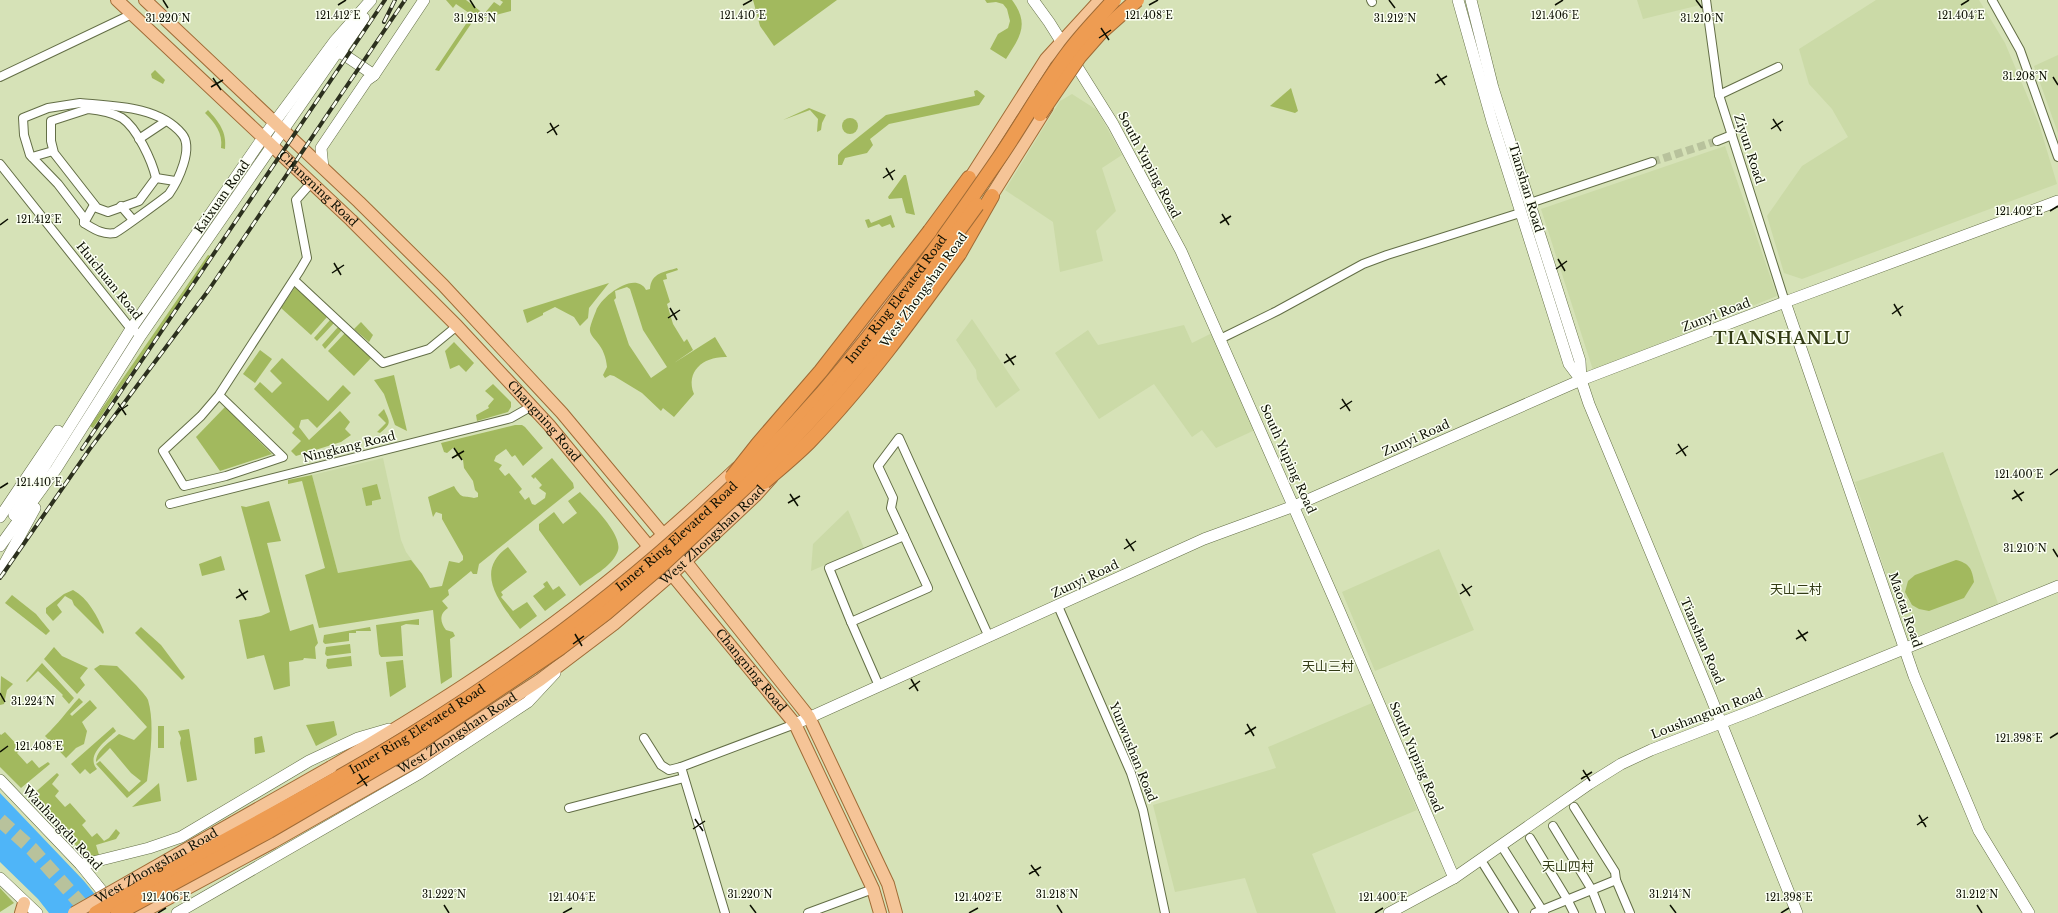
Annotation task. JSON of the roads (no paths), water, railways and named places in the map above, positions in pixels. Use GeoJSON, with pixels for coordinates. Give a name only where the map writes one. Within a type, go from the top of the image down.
{"type":"FeatureCollection","features":[{"type":"Feature","properties":{"kind":"highway","name":"Inner Ring Elevated Road"},"geometry":{"type":"LineString","coordinates":[[96,913],[263,820],[406,737],[541,648],[599,605],[655,558],[763,457],[823,391],[870,335],[1000,157],[1070,51],[1114,0]]}},
{"type":"Feature","properties":{"kind":"highway","name":"Inner Ring Elevated Road"},"geometry":{"type":"LineString","coordinates":[[119,913],[269,831],[413,748],[560,648],[667,570],[770,464],[831,398],[878,342],[953,241],[1079,57],[1101,32],[1137,0]]}},
{"type":"Feature","properties":{"kind":"highway"},"geometry":{"type":"LineString","coordinates":[[712,504],[754,449],[821,371],[930,231],[969,178]]}},
{"type":"Feature","properties":{"kind":"highway"},"geometry":{"type":"LineString","coordinates":[[667,570],[808,443],[857,389],[897,339],[959,254],[992,196]]}},
{"type":"Feature","properties":{"kind":"main road","name":"Changning Road"},"geometry":{"type":"LineString","coordinates":[[117,0],[311,183],[457,326],[532,406],[650,547],[667,570],[795,724],[873,889],[880,913]]}},
{"type":"Feature","properties":{"kind":"main road"},"geometry":{"type":"LineString","coordinates":[[969,178],[1046,59],[1100,0]]}},
{"type":"Feature","properties":{"kind":"main road","name":"West Zhongshan Road"},"geometry":{"type":"LineString","coordinates":[[142,913],[273,842],[421,758],[540,680],[614,624],[667,570],[686,562],[755,496],[839,401],[914,306],[992,196],[1029,139],[1075,62],[1105,31],[1141,0]]}},
{"type":"Feature","properties":{"kind":"main road","name":"Changning Road"},"geometry":{"type":"LineString","coordinates":[[150,1],[444,285],[562,413],[686,562],[809,717],[888,884],[896,913]]}},
{"type":"Feature","properties":{"kind":"main road","name":"West Zhongshan Road"},"geometry":{"type":"LineString","coordinates":[[78,911],[400,727],[519,648],[592,594],[650,547],[748,458],[838,362],[936,232],[969,178]]}},
{"type":"Feature","properties":{"kind":"street","name":"Kaixuan Road"},"geometry":{"type":"LineString","coordinates":[[0,538],[131,329],[262,138],[334,42],[371,0]]}},
{"type":"Feature","properties":{"kind":"street","name":"Kaixuan Road"},"geometry":{"type":"LineString","coordinates":[[0,546],[56,469],[141,335],[335,55],[340,52],[376,0]]}},
{"type":"Feature","properties":{"kind":"street"},"geometry":{"type":"LineString","coordinates":[[323,168],[320,148],[367,80],[374,75],[424,0]]}},
{"type":"Feature","properties":{"kind":"street","name":"South Yuping Road"},"geometry":{"type":"LineString","coordinates":[[1033,0],[1075,62],[1113,124],[1181,251],[1294,506],[1454,878]]}},
{"type":"Feature","properties":{"kind":"street","name":"Tianshan Road"},"geometry":{"type":"LineString","coordinates":[[1458,0],[1520,213],[1569,364],[1581,380]]}},
{"type":"Feature","properties":{"kind":"street","name":"Tianshan Road"},"geometry":{"type":"LineString","coordinates":[[1471,0],[1493,88],[1580,361],[1581,380],[1589,404],[1721,723],[1797,913]]}},
{"type":"Feature","properties":{"kind":"street","name":"Ziyun Road"},"geometry":{"type":"LineString","coordinates":[[1706,0],[1719,95],[1785,302]]}},
{"type":"Feature","properties":{"kind":"street"},"geometry":{"type":"LineString","coordinates":[[1992,0],[2020,50],[2058,157]]}},
{"type":"Feature","properties":{"kind":"street"},"geometry":{"type":"LineString","coordinates":[[0,77],[132,14]]}},
{"type":"Feature","properties":{"kind":"street"},"geometry":{"type":"LineString","coordinates":[[340,52],[374,75]]}},
{"type":"Feature","properties":{"kind":"street"},"geometry":{"type":"LineString","coordinates":[[1719,95],[1778,67]]}},
{"type":"Feature","properties":{"kind":"street"},"geometry":{"type":"LineString","coordinates":[[80,103],[135,108],[166,121],[183,135],[187,152],[168,195],[116,232],[101,233],[84,222],[84,218],[58,184],[32,157],[24,135],[23,118],[48,108],[80,103]]}},
{"type":"Feature","properties":{"kind":"street"},"geometry":{"type":"LineString","coordinates":[[48,108],[51,121],[51,141],[53,151],[94,205],[97,208],[108,212],[121,206],[140,201],[156,178],[151,159],[123,119],[104,110],[88,110],[51,121]]}},
{"type":"Feature","properties":{"kind":"street"},"geometry":{"type":"LineString","coordinates":[[139,140],[166,121]]}},
{"type":"Feature","properties":{"kind":"street"},"geometry":{"type":"LineString","coordinates":[[1716,140],[1732,135]]}},
{"type":"Feature","properties":{"kind":"street"},"geometry":{"type":"LineString","coordinates":[[32,157],[53,151]]}},
{"type":"Feature","properties":{"kind":"street"},"geometry":{"type":"LineString","coordinates":[[1530,203],[1652,162]]}},
{"type":"Feature","properties":{"kind":"street","name":"Huichuan Road"},"geometry":{"type":"LineString","coordinates":[[0,164],[131,329],[141,335]]}},
{"type":"Feature","properties":{"kind":"street"},"geometry":{"type":"LineString","coordinates":[[156,178],[175,181]]}},
{"type":"Feature","properties":{"kind":"street"},"geometry":{"type":"LineString","coordinates":[[219,395],[283,457],[226,476],[184,486],[163,451],[201,416],[219,395],[307,258],[296,200],[311,183]]}},
{"type":"Feature","properties":{"kind":"street","name":"Zunyi Road"},"geometry":{"type":"LineString","coordinates":[[795,724],[1058,606],[1204,538],[1294,506],[1581,380],[1785,302],[2058,201]]}},
{"type":"Feature","properties":{"kind":"street"},"geometry":{"type":"LineString","coordinates":[[84,222],[94,205]]}},
{"type":"Feature","properties":{"kind":"street"},"geometry":{"type":"LineString","coordinates":[[121,206],[133,220]]}},
{"type":"Feature","properties":{"kind":"street"},"geometry":{"type":"LineString","coordinates":[[1220,339],[1277,311],[1363,264],[1387,254],[1520,213]]}},
{"type":"Feature","properties":{"kind":"street"},"geometry":{"type":"LineString","coordinates":[[294,280],[383,363],[429,349],[457,326]]}},
{"type":"Feature","properties":{"kind":"street","name":"Maotai Road"},"geometry":{"type":"LineString","coordinates":[[1785,302],[1904,648],[1979,831],[2029,913]]}},
{"type":"Feature","properties":{"kind":"street","name":"Kaixuan Road"},"geometry":{"type":"LineString","coordinates":[[0,517],[104,365],[124,340]]}},
{"type":"Feature","properties":{"kind":"street","name":"Ningkang Road"},"geometry":{"type":"LineString","coordinates":[[170,504],[511,418],[532,406]]}},
{"type":"Feature","properties":{"kind":"street"},"geometry":{"type":"LineString","coordinates":[[851,622],[928,588],[891,508],[893,498],[878,466],[899,438],[989,637]]}},
{"type":"Feature","properties":{"kind":"street","name":"Kaixuan Road"},"geometry":{"type":"LineString","coordinates":[[0,572],[56,469]]}},
{"type":"Feature","properties":{"kind":"street"},"geometry":{"type":"LineString","coordinates":[[879,686],[829,568],[904,536]]}},
{"type":"Feature","properties":{"kind":"street","name":"Loushanguan Road"},"geometry":{"type":"LineString","coordinates":[[1389,913],[1454,878],[1589,784],[1621,764],[1651,750],[1904,648],[2006,609],[2058,586]]}},
{"type":"Feature","properties":{"kind":"street","name":"Yunwushan Road"},"geometry":{"type":"LineString","coordinates":[[1058,606],[1133,781],[1143,810],[1165,913]]}},
{"type":"Feature","properties":{"kind":"street"},"geometry":{"type":"LineString","coordinates":[[177,913],[420,773],[528,702],[568,659]]}},
{"type":"Feature","properties":{"kind":"street"},"geometry":{"type":"LineString","coordinates":[[644,738],[661,765],[669,770],[681,767],[795,724]]}},
{"type":"Feature","properties":{"kind":"street","name":"West Zhongshan Road"},"geometry":{"type":"LineString","coordinates":[[81,864],[149,848],[181,837],[309,761],[358,738],[400,727]]}},
{"type":"Feature","properties":{"kind":"street"},"geometry":{"type":"LineString","coordinates":[[681,767],[725,913]]}},
{"type":"Feature","properties":{"kind":"street"},"geometry":{"type":"LineString","coordinates":[[570,808],[684,778]]}},
{"type":"Feature","properties":{"kind":"street","name":"Wanhangdu Road"},"geometry":{"type":"LineString","coordinates":[[0,780],[81,864],[119,913]]}},
{"type":"Feature","properties":{"kind":"street"},"geometry":{"type":"LineString","coordinates":[[1574,807],[1615,872],[1616,880],[1630,913]]}},
{"type":"Feature","properties":{"kind":"street"},"geometry":{"type":"LineString","coordinates":[[1553,826],[1592,890],[1601,913]]}},
{"type":"Feature","properties":{"kind":"street"},"geometry":{"type":"LineString","coordinates":[[1530,838],[1568,898],[1574,913]]}},
{"type":"Feature","properties":{"kind":"street"},"geometry":{"type":"LineString","coordinates":[[1501,845],[1540,912],[1568,898],[1616,880]]}},
{"type":"Feature","properties":{"kind":"street"},"geometry":{"type":"LineString","coordinates":[[1484,865],[1514,913]]}},
{"type":"Feature","properties":{"kind":"street"},"geometry":{"type":"LineString","coordinates":[[0,878],[22,908],[37,913]]}},
{"type":"Feature","properties":{"kind":"street"},"geometry":{"type":"LineString","coordinates":[[808,913],[873,889]]}},
{"type":"Feature","properties":{"kind":"water"},"geometry":{"type":"Polygon","coordinates":[[[0,793],[84,881],[110,913],[49,913],[38,899],[0,862],[0,793]]]}},
{"type":"Feature","properties":{"kind":"tunnel"},"geometry":{"type":"LineString","coordinates":[[1652,162],[1717,141]]}},
{"type":"Feature","properties":{"kind":"tunnel"},"geometry":{"type":"LineString","coordinates":[[0,820],[32,849],[89,913]]}},
{"type":"Feature","properties":{"kind":"railway"},"geometry":{"type":"LineString","coordinates":[[82,449],[385,0]]}},
{"type":"Feature","properties":{"kind":"railway"},"geometry":{"type":"LineString","coordinates":[[384,22],[395,0]]}},
{"type":"Feature","properties":{"kind":"railway"},"geometry":{"type":"LineString","coordinates":[[0,578],[89,450],[208,291],[405,0]]}},
{"type":"Feature","properties":{"kind":"district","name":"TIANSHANLU"},"geometry":{"type":"Point","coordinates":[1782,338]}},
{"type":"Feature","properties":{"kind":"district","name":"天山二村"},"geometry":{"type":"Point","coordinates":[1796,589]}},
{"type":"Feature","properties":{"kind":"district","name":"天山三村"},"geometry":{"type":"Point","coordinates":[1328,666]}},
{"type":"Feature","properties":{"kind":"district","name":"天山四村"},"geometry":{"type":"Point","coordinates":[1568,866]}}]}
